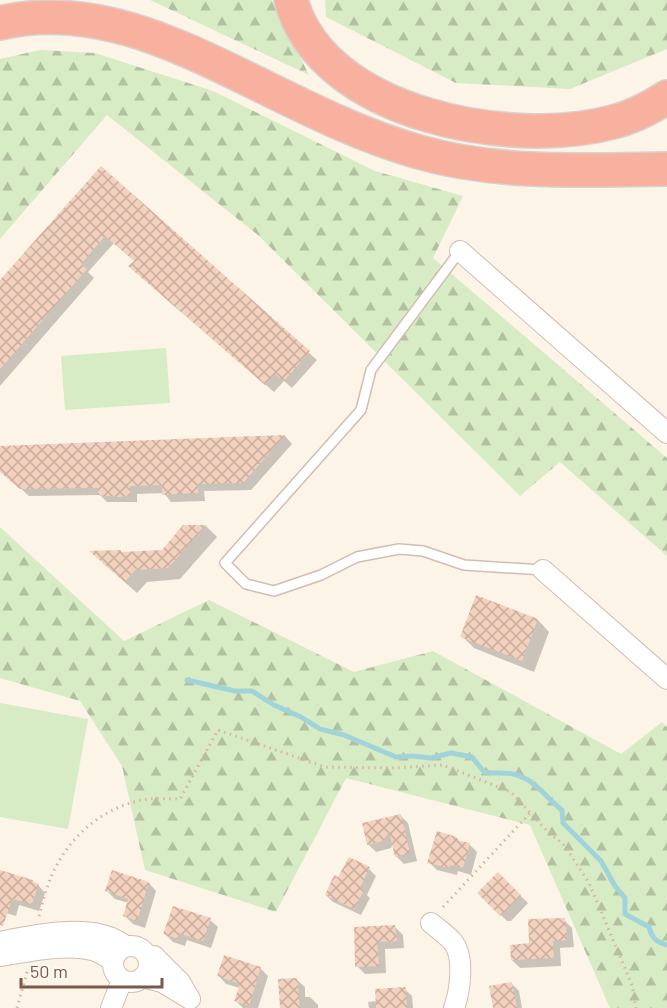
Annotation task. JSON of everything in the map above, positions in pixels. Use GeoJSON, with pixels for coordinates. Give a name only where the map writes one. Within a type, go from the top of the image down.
{"type":"FeatureCollection","features":[{"type":"Feature","properties":{"kind":"highway"},"geometry":{"type":"LineString","coordinates":[[291,0],[305,31],[333,65],[352,81],[387,102],[432,117],[494,128],[573,129],[607,124],[626,118],[640,113],[667,97]]}},
{"type":"Feature","properties":{"kind":"highway"},"geometry":{"type":"LineString","coordinates":[[0,23],[38,18],[60,18],[106,23],[131,29],[195,54],[346,126],[416,152],[443,158],[526,169],[667,169]]}},
{"type":"Feature","properties":{"kind":"street"},"geometry":{"type":"LineString","coordinates":[[460,251],[667,433]]}},
{"type":"Feature","properties":{"kind":"street"},"geometry":{"type":"LineString","coordinates":[[543,570],[667,679]]}},
{"type":"Feature","properties":{"kind":"street"},"geometry":{"type":"LineString","coordinates":[[430,923],[454,943],[461,968],[458,997],[454,1008]]}},
{"type":"Feature","properties":{"kind":"street"},"geometry":{"type":"LineString","coordinates":[[0,942],[43,933],[82,933],[107,936],[126,946],[138,947],[147,956],[148,967],[143,977],[133,982],[122,980],[114,972],[113,961],[117,951],[126,946]]}},
{"type":"Feature","properties":{"kind":"street"},"geometry":{"type":"LineString","coordinates":[[0,956],[74,948],[92,950],[113,961]]}},
{"type":"Feature","properties":{"kind":"street"},"geometry":{"type":"LineString","coordinates":[[147,956],[154,956],[180,982],[193,1003]]}},
{"type":"Feature","properties":{"kind":"street"},"geometry":{"type":"LineString","coordinates":[[143,977],[162,982],[193,1003]]}},
{"type":"Feature","properties":{"kind":"street"},"geometry":{"type":"LineString","coordinates":[[111,1008],[122,980]]}},
{"type":"Feature","properties":{"kind":"lane"},"geometry":{"type":"LineString","coordinates":[[460,251],[371,370],[361,410],[225,563],[246,584],[274,591],[321,575],[357,557],[399,549],[423,551],[464,565],[543,570]]}},
{"type":"Feature","properties":{"kind":"path"},"geometry":{"type":"LineString","coordinates":[[35,935],[48,884],[62,855],[87,825],[112,809],[148,799],[180,799],[219,730],[325,767],[394,768],[443,765],[511,792],[565,846],[589,883],[632,985],[636,1008]]}},
{"type":"Feature","properties":{"kind":"path"},"geometry":{"type":"LineString","coordinates":[[430,923],[452,895],[530,812]]}},
{"type":"Feature","properties":{"kind":"green space"},"geometry":{"type":"Polygon","coordinates":[[[150,0],[272,0],[309,75],[150,0]]]}},
{"type":"Feature","properties":{"kind":"green space"},"geometry":{"type":"Polygon","coordinates":[[[325,0],[667,0],[667,49],[570,89],[456,83],[326,17],[325,0]]]}},
{"type":"Feature","properties":{"kind":"green space"},"geometry":{"type":"Polygon","coordinates":[[[40,50],[95,53],[213,91],[375,171],[463,196],[433,258],[667,458],[667,556],[560,462],[520,496],[258,235],[107,115],[0,239],[0,59],[40,50]]]}},
{"type":"Feature","properties":{"kind":"green space"},"geometry":{"type":"Polygon","coordinates":[[[166,348],[170,403],[65,410],[61,356],[166,348]]]}},
{"type":"Feature","properties":{"kind":"green space"},"geometry":{"type":"Polygon","coordinates":[[[0,527],[124,641],[209,600],[354,672],[433,651],[621,754],[662,722],[667,727],[667,1008],[610,1008],[530,825],[346,778],[276,912],[145,870],[122,766],[80,701],[0,678],[0,527]]]}},
{"type":"Feature","properties":{"kind":"green space"},"geometry":{"type":"Polygon","coordinates":[[[0,703],[88,719],[68,829],[0,817],[0,703]]]}},
{"type":"Feature","properties":{"kind":"building"},"geometry":{"type":"Polygon","coordinates":[[[101,166],[310,351],[284,381],[275,374],[265,385],[128,266],[134,261],[105,236],[81,264],[87,269],[0,369],[0,280],[101,166]]]}},
{"type":"Feature","properties":{"kind":"building"},"geometry":{"type":"Polygon","coordinates":[[[285,435],[243,483],[197,484],[198,493],[162,495],[162,485],[130,486],[130,495],[119,497],[98,495],[98,488],[20,489],[0,472],[0,446],[285,435]]]}},
{"type":"Feature","properties":{"kind":"building"},"geometry":{"type":"Polygon","coordinates":[[[183,525],[206,525],[168,568],[135,570],[125,582],[89,551],[162,550],[183,525]]]}},
{"type":"Feature","properties":{"kind":"building"},"geometry":{"type":"Polygon","coordinates":[[[476,595],[538,619],[522,661],[460,637],[476,595]]]}},
{"type":"Feature","properties":{"kind":"building"},"geometry":{"type":"Polygon","coordinates":[[[401,814],[410,853],[395,857],[389,831],[383,841],[367,845],[362,823],[401,814]]]}},
{"type":"Feature","properties":{"kind":"building"},"geometry":{"type":"Polygon","coordinates":[[[437,831],[470,843],[463,868],[450,865],[449,868],[427,863],[437,831]]]}},
{"type":"Feature","properties":{"kind":"building"},"geometry":{"type":"Polygon","coordinates":[[[349,857],[370,867],[360,888],[364,890],[354,909],[325,895],[334,875],[338,877],[349,857]]]}},
{"type":"Feature","properties":{"kind":"building"},"geometry":{"type":"Polygon","coordinates":[[[0,870],[39,884],[32,904],[12,899],[3,926],[0,925],[0,870]]]}},
{"type":"Feature","properties":{"kind":"building"},"geometry":{"type":"Polygon","coordinates":[[[112,870],[149,882],[137,921],[123,916],[128,899],[105,891],[112,870]]]}},
{"type":"Feature","properties":{"kind":"building"},"geometry":{"type":"Polygon","coordinates":[[[498,872],[521,895],[500,916],[477,893],[498,872]]]}},
{"type":"Feature","properties":{"kind":"building"},"geometry":{"type":"Polygon","coordinates":[[[173,906],[211,918],[203,941],[179,933],[178,939],[163,934],[173,906]]]}},
{"type":"Feature","properties":{"kind":"building"},"geometry":{"type":"Polygon","coordinates":[[[565,918],[567,940],[553,941],[554,958],[511,960],[510,945],[529,943],[528,919],[565,918]]]}},
{"type":"Feature","properties":{"kind":"building"},"geometry":{"type":"Polygon","coordinates":[[[395,925],[397,941],[377,942],[379,966],[355,967],[354,927],[395,925]]]}},
{"type":"Feature","properties":{"kind":"building"},"geometry":{"type":"Polygon","coordinates":[[[224,955],[261,967],[249,1006],[234,1001],[240,984],[217,976],[224,955]]]}},
{"type":"Feature","properties":{"kind":"building"},"geometry":{"type":"Polygon","coordinates":[[[297,978],[300,1008],[280,1008],[278,979],[297,978]]]}},
{"type":"Feature","properties":{"kind":"building"},"geometry":{"type":"Polygon","coordinates":[[[512,982],[517,1008],[493,1008],[489,986],[512,982]]]}},
{"type":"Feature","properties":{"kind":"building"},"geometry":{"type":"Polygon","coordinates":[[[406,987],[407,1008],[376,1008],[375,989],[406,987]]]}},
{"type":"Feature","properties":{"kind":"waterway"},"geometry":{"type":"LineString","coordinates":[[187,680],[235,691],[252,691],[320,729],[344,735],[396,757],[431,758],[451,753],[472,757],[484,772],[520,776],[539,789],[562,810],[563,823],[601,861],[615,886],[625,898],[625,914],[649,927],[655,939],[667,945]]}}]}
